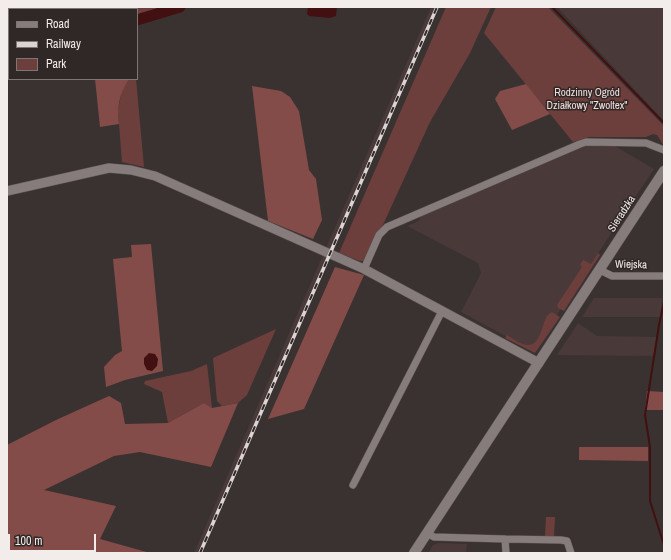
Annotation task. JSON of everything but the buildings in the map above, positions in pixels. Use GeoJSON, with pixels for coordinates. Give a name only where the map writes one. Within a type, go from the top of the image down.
{"type":"FeatureCollection","features":[{"type":"Feature","properties":{"kind":"main road","name":"Sieradzka"},"geometry":{"type":"LineString","coordinates":[[414,553],[664,171]]}},
{"type":"Feature","properties":{"kind":"street"},"geometry":{"type":"LineString","coordinates":[[364,269],[380,235],[387,227],[580,144],[586,142],[646,143],[664,150]]}},
{"type":"Feature","properties":{"kind":"street"},"geometry":{"type":"LineString","coordinates":[[7,191],[109,168],[131,170],[155,176],[364,269],[539,363]]}},
{"type":"Feature","properties":{"kind":"street","name":"Wiejska"},"geometry":{"type":"LineString","coordinates":[[600,270],[612,276],[664,276]]}},
{"type":"Feature","properties":{"kind":"street"},"geometry":{"type":"LineString","coordinates":[[353,485],[442,311]]}},
{"type":"Feature","properties":{"kind":"street"},"geometry":{"type":"LineString","coordinates":[[427,533],[434,537],[562,540],[567,541],[571,553]]}},
{"type":"Feature","properties":{"kind":"street"},"geometry":{"type":"LineString","coordinates":[[505,539],[506,553]]}},
{"type":"Feature","properties":{"kind":"shaded area"},"geometry":{"type":"Polygon","coordinates":[[[308,7],[337,7],[336,16],[330,18],[309,16],[307,14],[308,7]]]}},
{"type":"Feature","properties":{"kind":"shaded area"},"geometry":{"type":"Polygon","coordinates":[[[431,7],[439,7],[333,251],[326,248],[431,7]]]}},
{"type":"Feature","properties":{"kind":"shaded area"},"geometry":{"type":"Polygon","coordinates":[[[557,7],[664,7],[664,121],[557,7]]]}},
{"type":"Feature","properties":{"kind":"shaded area"},"geometry":{"type":"Polygon","coordinates":[[[95,80],[128,80],[123,90],[120,101],[118,112],[119,124],[100,127],[95,80]]]}},
{"type":"Feature","properties":{"kind":"shaded area"},"geometry":{"type":"Polygon","coordinates":[[[526,84],[550,114],[512,130],[495,99],[500,91],[526,84]]]}},
{"type":"Feature","properties":{"kind":"shaded area"},"geometry":{"type":"Polygon","coordinates":[[[252,86],[281,91],[290,97],[299,111],[309,170],[316,179],[322,220],[313,239],[268,221],[252,86]]]}},
{"type":"Feature","properties":{"kind":"shaded area"},"geometry":{"type":"Polygon","coordinates":[[[586,145],[615,146],[654,169],[533,351],[461,312],[481,273],[478,263],[407,226],[419,221],[421,216],[586,145]]]}},
{"type":"Feature","properties":{"kind":"shaded area"},"geometry":{"type":"Polygon","coordinates":[[[151,244],[163,371],[125,380],[106,387],[104,367],[115,355],[122,351],[113,259],[132,257],[131,245],[151,244]]]}},
{"type":"Feature","properties":{"kind":"shaded area"},"geometry":{"type":"Polygon","coordinates":[[[323,255],[330,258],[202,553],[194,553],[323,255]]]}},
{"type":"Feature","properties":{"kind":"shaded area"},"geometry":{"type":"Polygon","coordinates":[[[335,267],[364,275],[304,409],[268,419],[335,267]]]}},
{"type":"Feature","properties":{"kind":"shaded area"},"geometry":{"type":"Polygon","coordinates":[[[594,298],[662,298],[660,317],[582,317],[594,298]]]}},
{"type":"Feature","properties":{"kind":"shaded area"},"geometry":{"type":"Polygon","coordinates":[[[578,323],[597,336],[657,337],[653,356],[557,355],[578,323]]]}},
{"type":"Feature","properties":{"kind":"shaded area"},"geometry":{"type":"Polygon","coordinates":[[[149,353],[155,354],[158,359],[157,366],[152,371],[147,370],[144,364],[144,358],[149,353]]]}},
{"type":"Feature","properties":{"kind":"shaded area"},"geometry":{"type":"Polygon","coordinates":[[[647,391],[664,392],[664,410],[645,410],[647,391]]]}},
{"type":"Feature","properties":{"kind":"shaded area"},"geometry":{"type":"Polygon","coordinates":[[[109,396],[121,403],[125,424],[168,423],[204,403],[212,408],[238,403],[211,467],[140,452],[114,456],[44,490],[116,506],[100,539],[150,553],[7,553],[7,445],[56,420],[109,396]]]}},
{"type":"Feature","properties":{"kind":"shaded area"},"geometry":{"type":"Polygon","coordinates":[[[579,447],[648,447],[648,461],[579,460],[579,447]]]}},
{"type":"Feature","properties":{"kind":"shaded area"},"geometry":{"type":"Polygon","coordinates":[[[438,543],[467,544],[466,553],[428,553],[433,545],[438,543]]]}},
{"type":"Feature","properties":{"kind":"green space"},"geometry":{"type":"Polygon","coordinates":[[[7,7],[162,7],[138,14],[138,8],[8,8],[7,49],[7,7]]]}},
{"type":"Feature","properties":{"kind":"green space"},"geometry":{"type":"Polygon","coordinates":[[[446,7],[491,7],[470,53],[430,122],[382,227],[364,261],[360,261],[339,253],[446,7]]]}},
{"type":"Feature","properties":{"kind":"green space","name":"Rodzinny Ogród Działkowy \"Zwoltex\""},"geometry":{"type":"Polygon","coordinates":[[[496,7],[548,7],[664,126],[664,146],[657,135],[653,134],[646,137],[589,137],[573,142],[484,33],[496,7]]]}},
{"type":"Feature","properties":{"kind":"green space"},"geometry":{"type":"Polygon","coordinates":[[[128,80],[136,80],[144,167],[122,162],[118,111],[122,89],[128,80]]]}},
{"type":"Feature","properties":{"kind":"green space"},"geometry":{"type":"Polygon","coordinates":[[[598,253],[600,255],[564,311],[558,308],[557,305],[582,267],[580,265],[583,260],[591,264],[598,253]]]}},
{"type":"Feature","properties":{"kind":"green space"},"geometry":{"type":"Polygon","coordinates":[[[552,312],[560,317],[535,353],[505,338],[507,335],[524,344],[532,344],[539,336],[545,319],[552,312]]]}},
{"type":"Feature","properties":{"kind":"green space"},"geometry":{"type":"Polygon","coordinates":[[[276,329],[247,395],[238,403],[222,406],[217,401],[213,358],[276,329]]]}},
{"type":"Feature","properties":{"kind":"green space"},"geometry":{"type":"Polygon","coordinates":[[[207,364],[212,408],[204,403],[168,423],[162,392],[144,384],[145,381],[191,371],[207,364]]]}},
{"type":"Feature","properties":{"kind":"green space"},"geometry":{"type":"Polygon","coordinates":[[[546,517],[555,517],[554,536],[545,536],[546,517]]]}},
{"type":"Feature","properties":{"kind":"waterway"},"geometry":{"type":"LineString","coordinates":[[138,20],[180,7]]}},
{"type":"Feature","properties":{"kind":"waterway"},"geometry":{"type":"LineString","coordinates":[[552,7],[664,123]]}},
{"type":"Feature","properties":{"kind":"waterway"},"geometry":{"type":"LineString","coordinates":[[664,302],[645,415],[650,447],[650,501],[664,545]]}},
{"type":"Feature","properties":{"kind":"railway"},"geometry":{"type":"LineString","coordinates":[[200,553],[437,7]]}}]}
